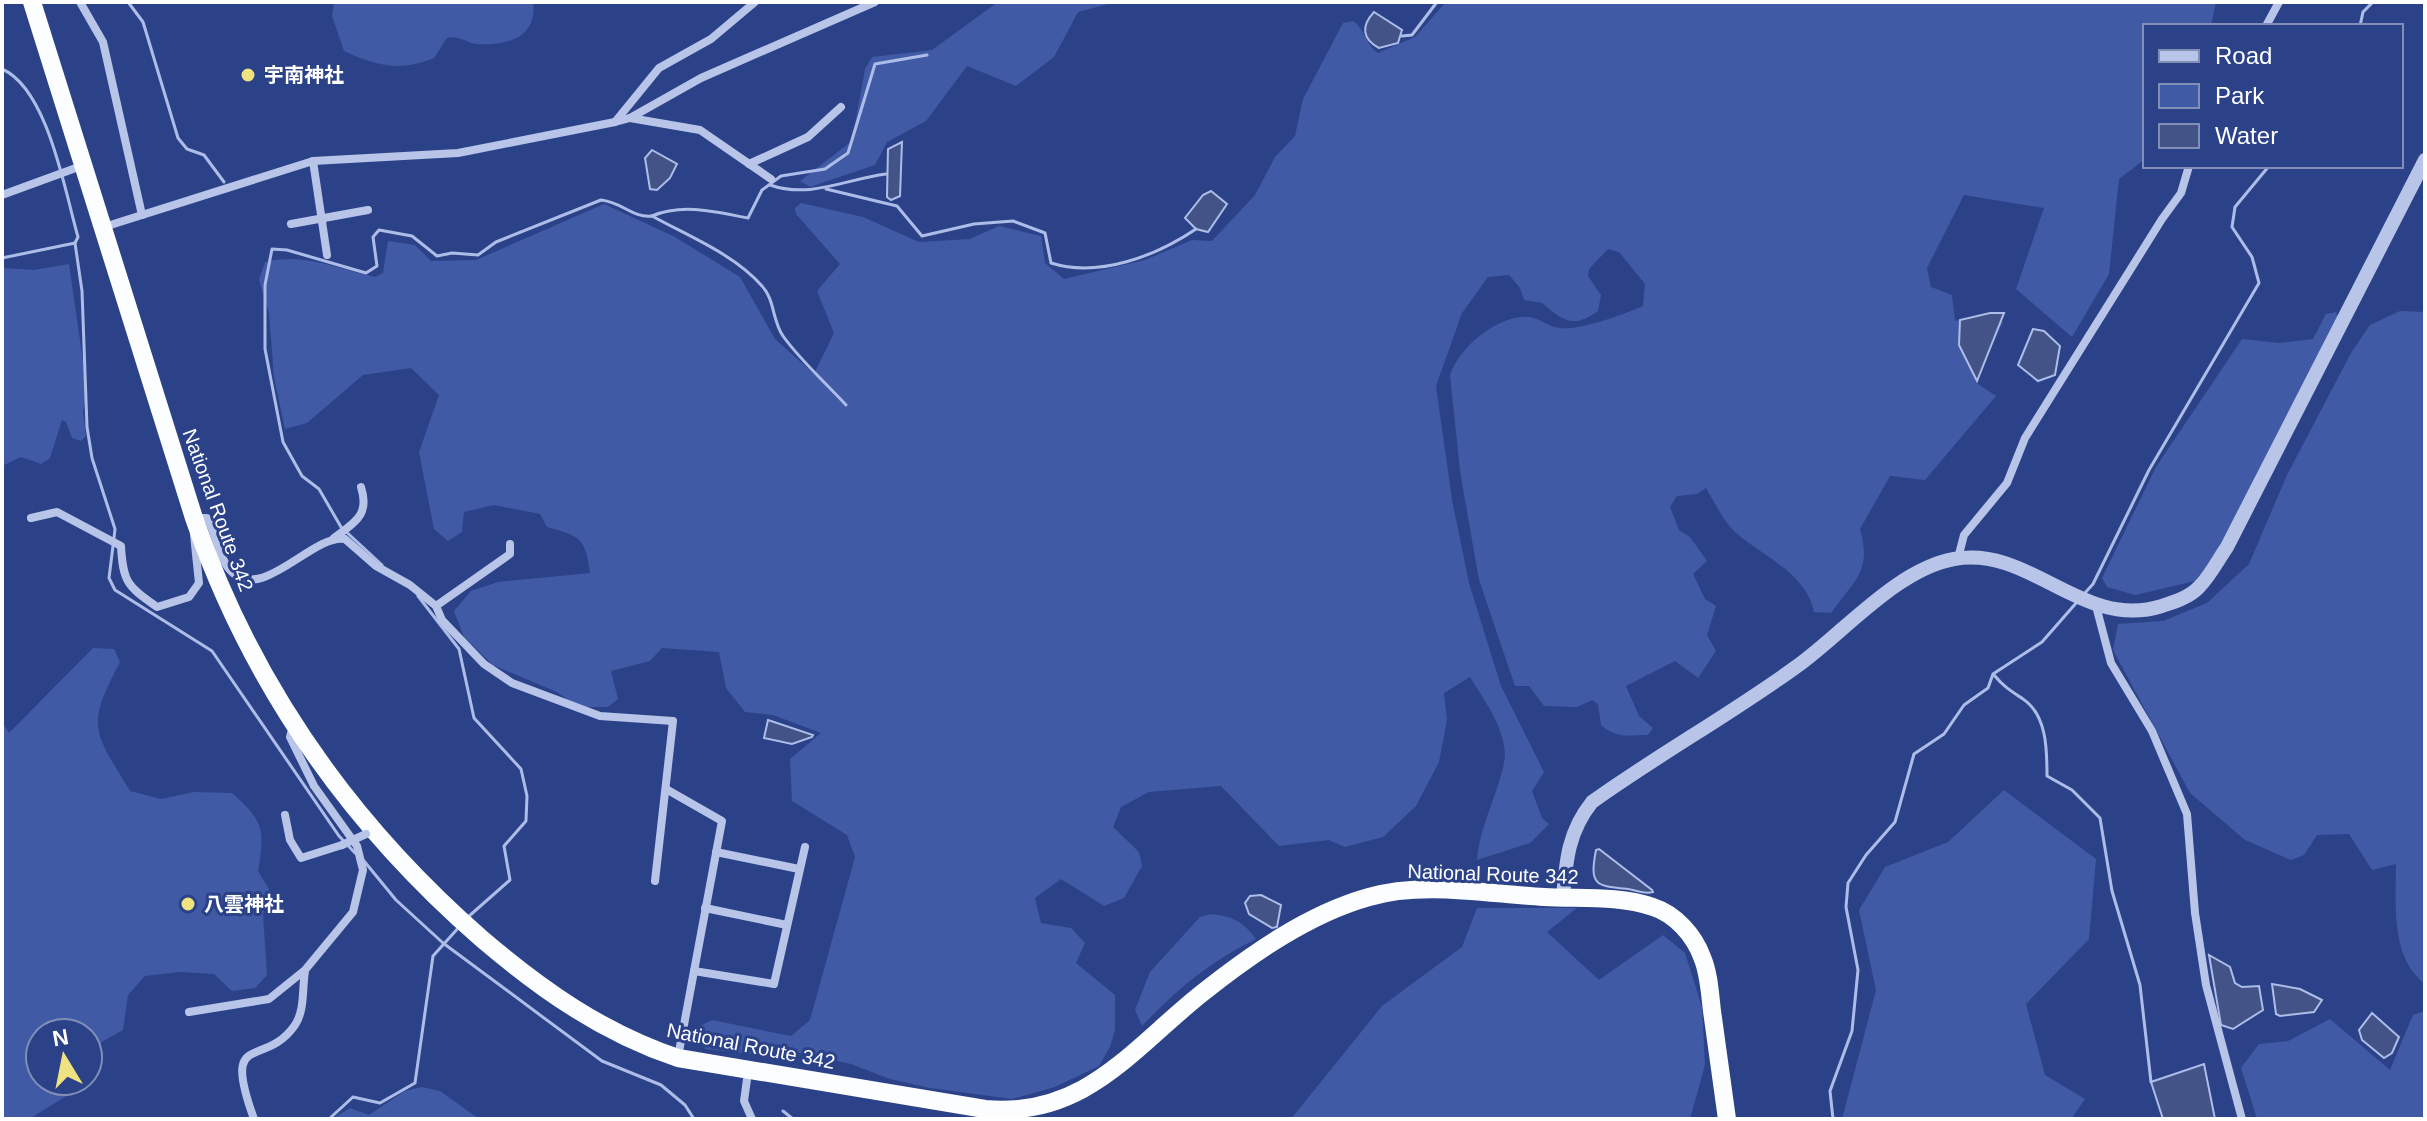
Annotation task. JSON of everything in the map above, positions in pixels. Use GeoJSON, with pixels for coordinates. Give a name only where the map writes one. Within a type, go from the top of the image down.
{"type":"FeatureCollection","features":[{"type":"Feature","properties":{"kind":"highway","name":"National Route 342"},"geometry":{"type":"LineString","coordinates":[[32,2],[194,518],[231,612],[293,725],[369,833],[435,896],[538,984],[606,1029],[678,1058],[748,1072],[985,1109],[1026,1110],[1045,1106],[1098,1082],[1244,962],[1347,904],[1394,892],[1617,900],[1652,906],[1669,914],[1688,932],[1703,958],[1727,1119]]}},
{"type":"Feature","properties":{"kind":"street"},"geometry":{"type":"LineString","coordinates":[[80,2],[103,42],[142,215]]}},
{"type":"Feature","properties":{"kind":"street"},"geometry":{"type":"LineString","coordinates":[[615,122],[659,68],[711,39],[755,2]]}},
{"type":"Feature","properties":{"kind":"street"},"geometry":{"type":"LineString","coordinates":[[102,228],[313,161],[458,153],[630,118],[701,78],[875,2]]}},
{"type":"Feature","properties":{"kind":"street"},"geometry":{"type":"LineString","coordinates":[[2267,24],[2279,2]]}},
{"type":"Feature","properties":{"kind":"street"},"geometry":{"type":"LineString","coordinates":[[749,164],[808,137],[841,107]]}},
{"type":"Feature","properties":{"kind":"street"},"geometry":{"type":"LineString","coordinates":[[630,118],[700,130],[771,179]]}},
{"type":"Feature","properties":{"kind":"street"},"geometry":{"type":"LineString","coordinates":[[1563,898],[1570,839],[1577,821],[1592,802],[1800,664],[1917,571],[1958,558],[1984,557],[2008,564],[2096,606],[2125,613],[2148,611],[2176,602],[2198,588],[2227,547],[2425,160]]}},
{"type":"Feature","properties":{"kind":"street"},"geometry":{"type":"LineString","coordinates":[[313,161],[327,255]]}},
{"type":"Feature","properties":{"kind":"street"},"geometry":{"type":"LineString","coordinates":[[2,195],[84,164]]}},
{"type":"Feature","properties":{"kind":"street"},"geometry":{"type":"LineString","coordinates":[[1958,558],[1964,535],[2007,483],[2025,438],[2181,193],[2188,168]]}},
{"type":"Feature","properties":{"kind":"street"},"geometry":{"type":"LineString","coordinates":[[291,224],[368,210]]}},
{"type":"Feature","properties":{"kind":"street"},"geometry":{"type":"LineString","coordinates":[[31,518],[57,512],[121,546],[123,577],[133,590],[157,607],[189,597],[199,583],[194,518],[207,518],[229,569],[243,578],[272,574],[333,539],[362,516],[366,504],[361,487]]}},
{"type":"Feature","properties":{"kind":"street"},"geometry":{"type":"LineString","coordinates":[[333,539],[345,539],[376,566],[410,585],[436,606],[442,620],[484,664],[512,683],[600,716],[673,721],[655,881]]}},
{"type":"Feature","properties":{"kind":"street"},"geometry":{"type":"LineString","coordinates":[[436,606],[510,554],[510,544]]}},
{"type":"Feature","properties":{"kind":"street"},"geometry":{"type":"LineString","coordinates":[[2096,606],[2111,663],[2152,731],[2187,814],[2195,913],[2206,985],[2242,1119]]}},
{"type":"Feature","properties":{"kind":"street"},"geometry":{"type":"LineString","coordinates":[[189,1012],[269,999],[305,970],[350,919],[363,870],[357,846],[314,786],[290,737],[293,725]]}},
{"type":"Feature","properties":{"kind":"street"},"geometry":{"type":"LineString","coordinates":[[666,789],[722,821],[678,1058]]}},
{"type":"Feature","properties":{"kind":"street"},"geometry":{"type":"LineString","coordinates":[[285,815],[290,840],[301,858],[369,833]]}},
{"type":"Feature","properties":{"kind":"street"},"geometry":{"type":"LineString","coordinates":[[694,971],[774,984],[805,847]]}},
{"type":"Feature","properties":{"kind":"street"},"geometry":{"type":"LineString","coordinates":[[716,852],[799,869]]}},
{"type":"Feature","properties":{"kind":"street"},"geometry":{"type":"LineString","coordinates":[[705,908],[787,925]]}},
{"type":"Feature","properties":{"kind":"street"},"geometry":{"type":"LineString","coordinates":[[254,1119],[241,1084],[244,1061],[253,1051],[287,1035],[296,1024],[302,1011],[305,970]]}},
{"type":"Feature","properties":{"kind":"street"},"geometry":{"type":"LineString","coordinates":[[748,1072],[744,1101],[752,1119]]}},
{"type":"Feature","properties":{"kind":"green space"},"geometry":{"type":"Polygon","coordinates":[[[334,2],[533,2],[533,14],[531,24],[525,31],[509,41],[477,44],[447,38],[434,58],[399,66],[367,60],[344,51],[332,16],[334,2]]]}},
{"type":"Feature","properties":{"kind":"green space"},"geometry":{"type":"Polygon","coordinates":[[[998,2],[1116,2],[1078,12],[1054,57],[1016,86],[967,66],[926,121],[887,142],[875,165],[810,187],[800,181],[852,141],[865,69],[872,57],[932,50],[998,2]]]}},
{"type":"Feature","properties":{"kind":"green space"},"geometry":{"type":"Polygon","coordinates":[[[1446,2],[2216,2],[2211,24],[2143,24],[2143,161],[2119,179],[2109,274],[2072,337],[2016,289],[2044,208],[1964,195],[1927,268],[1931,287],[1952,295],[1955,321],[1990,314],[2003,322],[1975,382],[1996,396],[1925,480],[1890,476],[1860,529],[1864,555],[1859,574],[1831,613],[1814,612],[1802,586],[1781,565],[1733,530],[1706,488],[1697,494],[1677,496],[1670,507],[1679,530],[1690,537],[1707,561],[1693,574],[1705,599],[1716,606],[1707,635],[1716,651],[1698,678],[1675,661],[1626,686],[1639,716],[1653,728],[1648,735],[1623,735],[1607,729],[1601,725],[1598,704],[1592,700],[1577,707],[1544,706],[1529,686],[1515,686],[1479,580],[1460,471],[1450,375],[1462,353],[1494,326],[1518,317],[1538,319],[1559,328],[1589,324],[1643,306],[1645,284],[1619,252],[1608,249],[1589,269],[1588,276],[1601,295],[1598,311],[1574,321],[1561,318],[1542,303],[1524,300],[1520,288],[1509,275],[1488,277],[1462,313],[1436,386],[1452,500],[1469,583],[1501,686],[1544,772],[1532,791],[1542,818],[1549,824],[1530,843],[1477,860],[1505,752],[1500,730],[1470,677],[1444,693],[1447,720],[1439,762],[1416,806],[1383,837],[1345,847],[1329,840],[1279,846],[1221,786],[1149,792],[1121,807],[1113,827],[1139,852],[1142,866],[1124,898],[1104,906],[1061,879],[1035,898],[1041,923],[1071,928],[1085,943],[1076,963],[1115,995],[1115,1030],[1099,1066],[1055,1087],[1012,1099],[930,1088],[890,1079],[851,1064],[785,1050],[761,1055],[705,1049],[698,1037],[702,1025],[712,1020],[791,1036],[810,1020],[855,857],[847,835],[792,801],[790,759],[821,733],[773,715],[745,712],[726,688],[719,652],[662,648],[650,661],[611,671],[618,699],[608,707],[578,707],[557,692],[493,665],[464,637],[454,611],[471,591],[498,582],[590,573],[583,545],[574,536],[547,527],[540,514],[494,505],[464,512],[462,532],[448,541],[434,529],[419,452],[439,395],[411,368],[363,375],[307,423],[285,429],[274,377],[269,313],[259,280],[265,262],[306,260],[375,277],[383,273],[388,241],[415,245],[431,261],[476,260],[604,204],[675,237],[740,277],[775,339],[814,374],[834,333],[817,291],[840,264],[796,214],[795,208],[801,203],[863,217],[919,242],[970,239],[999,226],[1041,236],[1045,263],[1064,279],[1145,260],[1192,240],[1212,241],[1255,195],[1275,157],[1295,136],[1303,99],[1343,23],[1353,21],[1357,24],[1378,53],[1415,37],[1446,2]]]}},
{"type":"Feature","properties":{"kind":"green space"},"geometry":{"type":"Polygon","coordinates":[[[69,264],[87,389],[83,412],[86,436],[81,441],[72,438],[66,422],[62,420],[50,458],[41,464],[21,457],[2,466],[2,268],[34,270],[69,264]]]}},
{"type":"Feature","properties":{"kind":"green space"},"geometry":{"type":"Polygon","coordinates":[[[2400,311],[2425,312],[2425,984],[2414,973],[2400,945],[2396,864],[2372,870],[2349,834],[2317,835],[2304,855],[2291,860],[2245,840],[2190,793],[2113,650],[2118,624],[2163,621],[2207,603],[2249,564],[2287,475],[2351,353],[2370,325],[2400,311]]]}},
{"type":"Feature","properties":{"kind":"green space"},"geometry":{"type":"Polygon","coordinates":[[[2336,312],[2340,321],[2222,546],[2195,581],[2135,595],[2107,587],[2102,578],[2156,467],[2242,339],[2279,343],[2313,339],[2326,314],[2336,312]]]}},
{"type":"Feature","properties":{"kind":"green space"},"geometry":{"type":"Polygon","coordinates":[[[93,648],[114,649],[120,662],[102,702],[98,729],[108,755],[130,791],[161,799],[194,792],[232,793],[251,811],[260,827],[258,871],[270,891],[263,914],[267,975],[255,988],[232,991],[214,974],[180,972],[145,976],[128,995],[123,1030],[104,1041],[104,1017],[24,1017],[24,1097],[65,1097],[29,1119],[2,1119],[2,722],[9,733],[93,648]]]}},
{"type":"Feature","properties":{"kind":"green space"},"geometry":{"type":"Polygon","coordinates":[[[2004,790],[2096,859],[2089,939],[2026,1004],[2045,1075],[2085,1099],[2071,1119],[1842,1119],[1876,990],[1859,910],[1885,867],[1948,842],[2004,790]]]}},
{"type":"Feature","properties":{"kind":"green space"},"geometry":{"type":"Polygon","coordinates":[[[1477,908],[1577,908],[1547,932],[1599,980],[1663,935],[1685,953],[1702,1007],[1705,1065],[1690,1119],[1291,1119],[1382,1006],[1462,947],[1477,908]]]}},
{"type":"Feature","properties":{"kind":"green space"},"geometry":{"type":"Polygon","coordinates":[[[1210,914],[1236,920],[1256,939],[1224,956],[1195,977],[1142,1026],[1135,1010],[1150,972],[1200,917],[1210,914]]]}},
{"type":"Feature","properties":{"kind":"green space"},"geometry":{"type":"Polygon","coordinates":[[[2425,1011],[2425,1119],[2257,1119],[2241,1068],[2259,1044],[2288,1041],[2330,1019],[2390,1070],[2413,1015],[2425,1011]]]}},
{"type":"Feature","properties":{"kind":"green space"},"geometry":{"type":"Polygon","coordinates":[[[422,1087],[440,1091],[479,1119],[332,1119],[350,1108],[369,1115],[405,1091],[422,1087]]]}},
{"type":"Feature","properties":{"kind":"water"},"geometry":{"type":"Polygon","coordinates":[[[1374,12],[1402,30],[1398,43],[1379,48],[1369,41],[1365,27],[1374,12]]]}},
{"type":"Feature","properties":{"kind":"water"},"geometry":{"type":"Polygon","coordinates":[[[902,142],[900,196],[891,200],[887,197],[888,149],[902,142]]]}},
{"type":"Feature","properties":{"kind":"water"},"geometry":{"type":"Polygon","coordinates":[[[652,150],[677,164],[670,178],[657,190],[650,189],[645,158],[652,150]]]}},
{"type":"Feature","properties":{"kind":"water"},"geometry":{"type":"Polygon","coordinates":[[[1211,191],[1227,204],[1208,232],[1196,229],[1185,218],[1203,195],[1211,191]]]}},
{"type":"Feature","properties":{"kind":"water"},"geometry":{"type":"Polygon","coordinates":[[[2004,313],[1977,381],[1959,345],[1960,320],[2004,313]]]}},
{"type":"Feature","properties":{"kind":"water"},"geometry":{"type":"Polygon","coordinates":[[[2033,329],[2044,331],[2060,346],[2055,375],[2038,381],[2018,365],[2033,329]]]}},
{"type":"Feature","properties":{"kind":"water"},"geometry":{"type":"Polygon","coordinates":[[[768,720],[813,735],[792,744],[764,738],[768,720]]]}},
{"type":"Feature","properties":{"kind":"water"},"geometry":{"type":"Polygon","coordinates":[[[1599,849],[1653,892],[1609,887],[1597,882],[1594,871],[1596,850],[1599,849]]]}},
{"type":"Feature","properties":{"kind":"water"},"geometry":{"type":"Polygon","coordinates":[[[1261,895],[1281,905],[1277,927],[1272,928],[1249,914],[1245,903],[1250,896],[1261,895]]]}},
{"type":"Feature","properties":{"kind":"water"},"geometry":{"type":"Polygon","coordinates":[[[2209,955],[2230,967],[2235,983],[2242,987],[2259,986],[2263,1010],[2233,1029],[2221,1025],[2209,955]]]}},
{"type":"Feature","properties":{"kind":"water"},"geometry":{"type":"Polygon","coordinates":[[[2272,984],[2300,989],[2322,1000],[2314,1012],[2280,1016],[2276,1014],[2272,984]]]}},
{"type":"Feature","properties":{"kind":"water"},"geometry":{"type":"Polygon","coordinates":[[[2372,1013],[2399,1037],[2392,1053],[2384,1058],[2362,1040],[2359,1030],[2372,1013]]]}},
{"type":"Feature","properties":{"kind":"water"},"geometry":{"type":"Polygon","coordinates":[[[2204,1064],[2215,1119],[2163,1119],[2151,1082],[2204,1064]]]}},
{"type":"Feature","properties":{"kind":"waterway"},"geometry":{"type":"LineString","coordinates":[[128,2],[143,22],[178,138],[187,149],[204,155],[224,182]]}},
{"type":"Feature","properties":{"kind":"waterway"},"geometry":{"type":"LineString","coordinates":[[1402,36],[1412,35],[1437,2]]}},
{"type":"Feature","properties":{"kind":"waterway"},"geometry":{"type":"LineString","coordinates":[[2360,24],[2363,12],[2373,2]]}},
{"type":"Feature","properties":{"kind":"waterway"},"geometry":{"type":"LineString","coordinates":[[652,216],[688,209],[748,218],[762,190],[781,176],[825,169],[848,153],[875,64],[927,55]]}},
{"type":"Feature","properties":{"kind":"waterway"},"geometry":{"type":"LineString","coordinates":[[2,69],[18,80],[43,119],[78,237],[75,243],[82,291],[87,427],[92,458],[115,529],[114,538]]}},
{"type":"Feature","properties":{"kind":"waterway"},"geometry":{"type":"LineString","coordinates":[[2084,594],[2093,584],[2149,470],[2259,283],[2252,257],[2232,227],[2235,207],[2267,168]]}},
{"type":"Feature","properties":{"kind":"waterway"},"geometry":{"type":"LineString","coordinates":[[770,185],[785,189],[814,189],[886,174]]}},
{"type":"Feature","properties":{"kind":"waterway"},"geometry":{"type":"LineString","coordinates":[[826,189],[897,206],[922,236],[974,224],[1013,221],[1045,233],[1051,263],[1069,267],[1088,268],[1126,262],[1163,248],[1196,229]]}},
{"type":"Feature","properties":{"kind":"waterway"},"geometry":{"type":"LineString","coordinates":[[382,565],[341,527],[319,489],[302,476],[283,442],[265,349],[265,285],[272,249],[287,250],[366,273],[377,266],[373,237],[379,230],[412,236],[437,256],[452,253],[478,255],[496,242],[601,200],[608,201],[639,215],[652,216],[710,246],[751,275],[766,292],[783,336],[846,405]]}},
{"type":"Feature","properties":{"kind":"waterway"},"geometry":{"type":"LineString","coordinates":[[2,258],[75,243]]}},
{"type":"Feature","properties":{"kind":"waterway"},"geometry":{"type":"LineString","coordinates":[[113,546],[109,578],[115,590],[212,651],[339,836],[355,853]]}},
{"type":"Feature","properties":{"kind":"waterway"},"geometry":{"type":"LineString","coordinates":[[418,596],[459,649],[474,718],[521,769],[527,796],[526,821],[504,846],[510,880],[468,917]]}},
{"type":"Feature","properties":{"kind":"waterway"},"geometry":{"type":"LineString","coordinates":[[1833,1119],[1830,1091],[1852,1031],[1858,970],[1846,907],[1848,883],[1866,855],[1895,822],[1914,754],[1944,734],[1964,705],[1988,688],[1993,674],[2042,642],[2077,602]]}},
{"type":"Feature","properties":{"kind":"waterway"},"geometry":{"type":"LineString","coordinates":[[1994,675],[2037,714],[2044,734],[2047,776],[2072,790],[2100,818],[2112,891],[2140,985],[2151,1082]]}},
{"type":"Feature","properties":{"kind":"waterway"},"geometry":{"type":"LineString","coordinates":[[364,861],[396,900],[443,943],[602,1061],[661,1085],[685,1105],[694,1119]]}},
{"type":"Feature","properties":{"kind":"waterway"},"geometry":{"type":"LineString","coordinates":[[329,1119],[353,1097],[380,1103],[415,1083],[433,956],[460,926]]}},
{"type":"Feature","properties":{"kind":"waterway"},"geometry":{"type":"LineString","coordinates":[[783,1111],[793,1119]]}},
{"type":"Feature","properties":{"kind":"place","name":"宇南神社"},"geometry":{"type":"Point","coordinates":[248,75]}},
{"type":"Feature","properties":{"kind":"place","name":"八雲神社"},"geometry":{"type":"Point","coordinates":[188,904]}}]}
